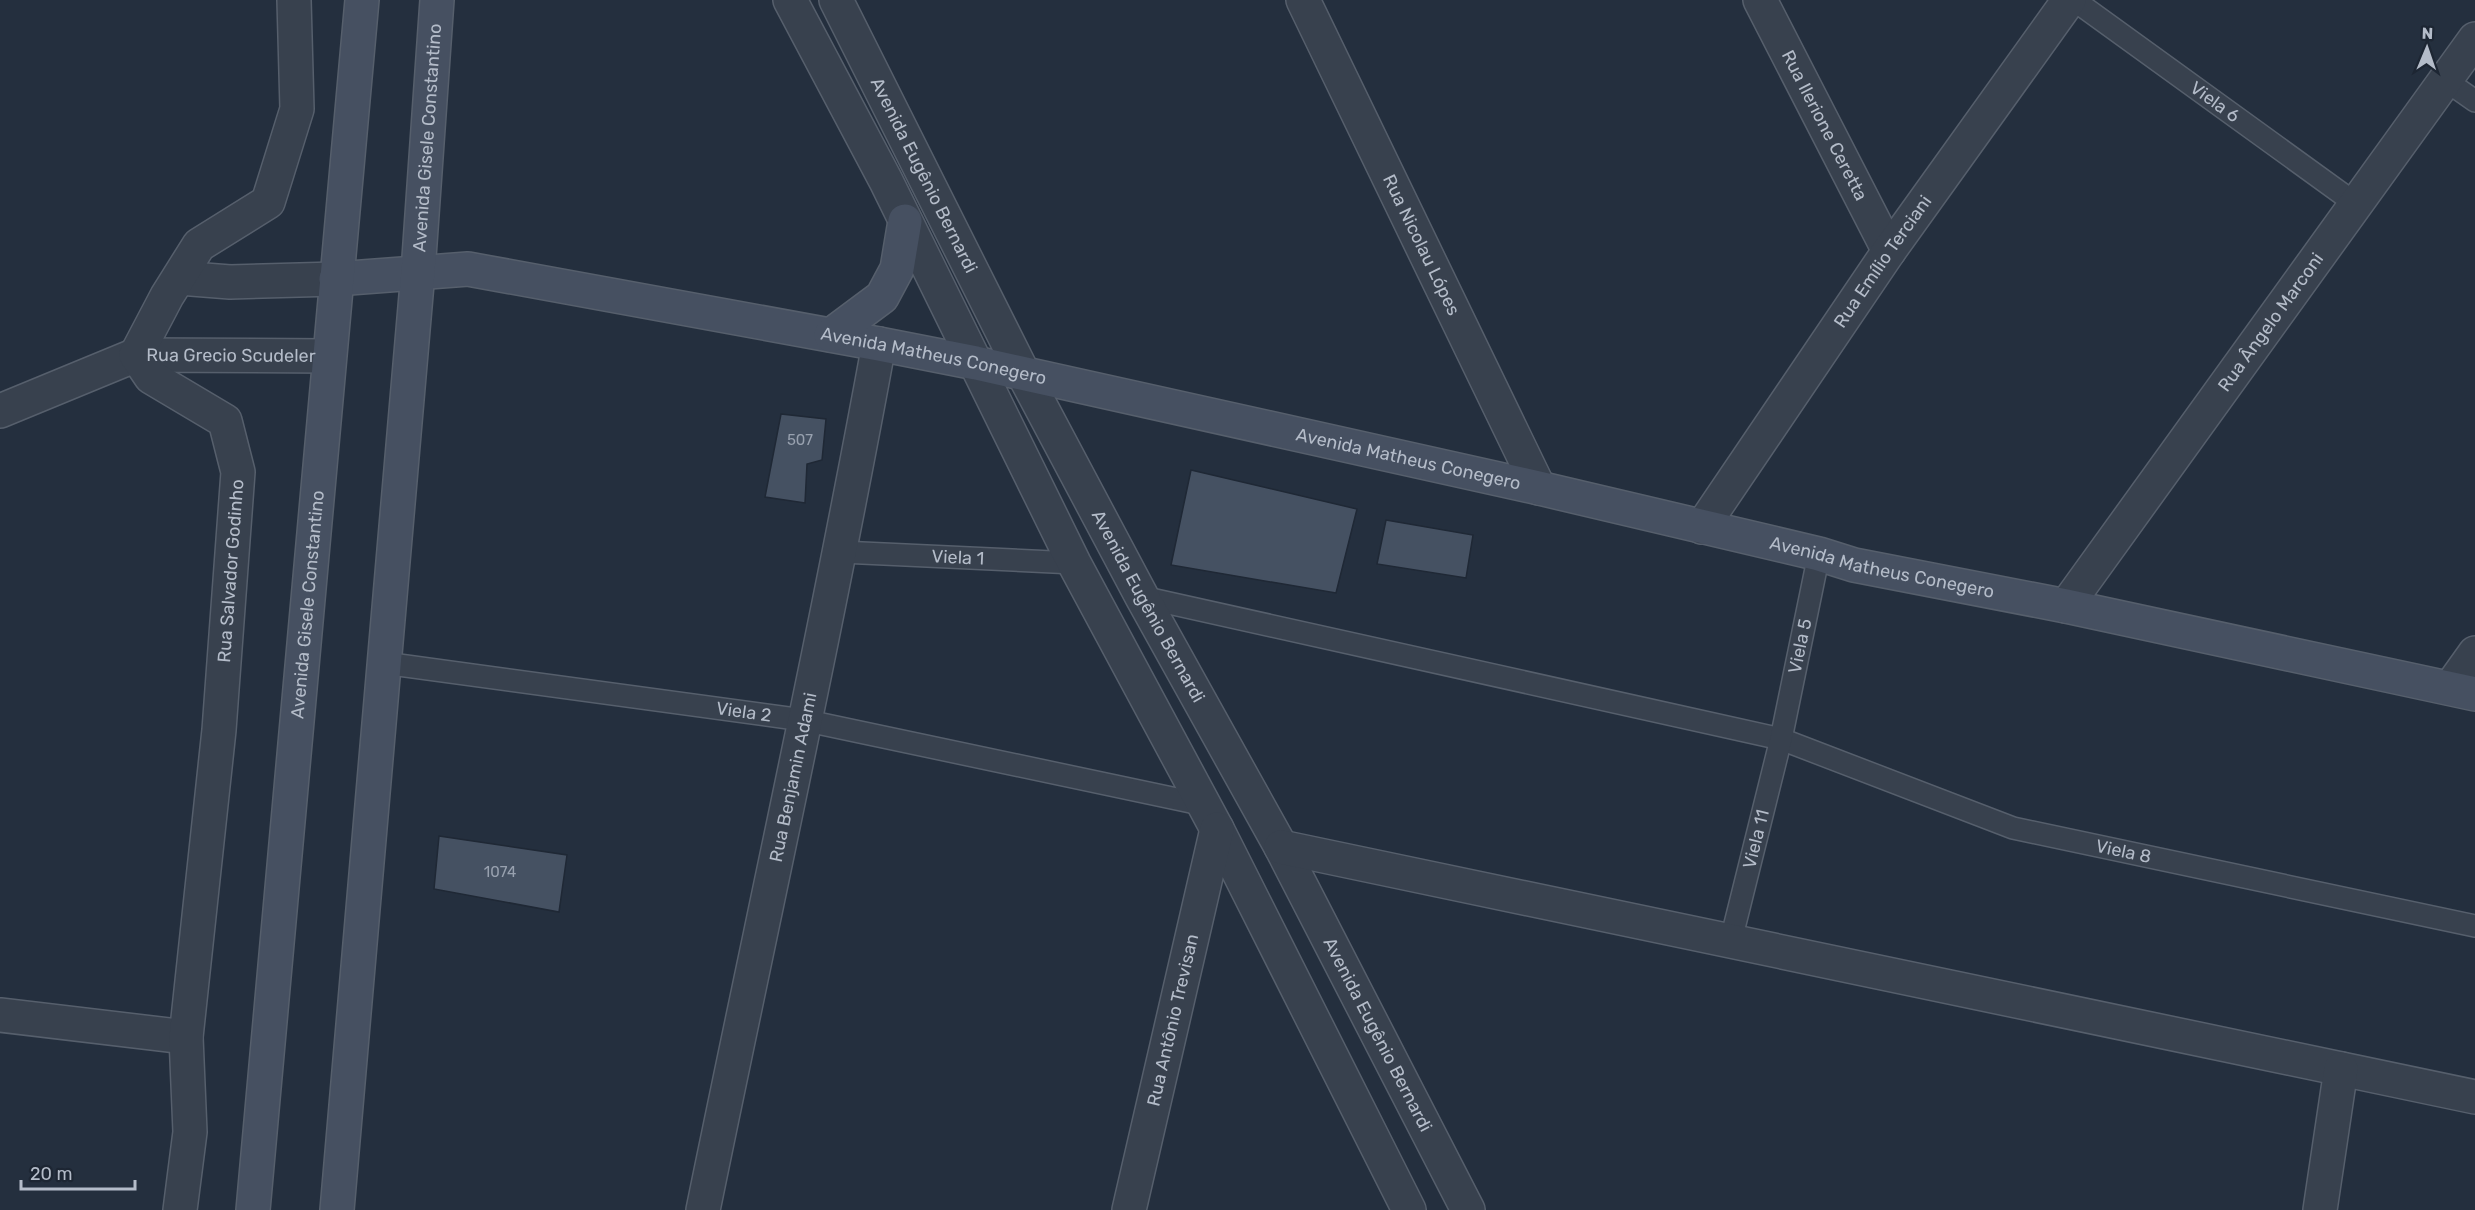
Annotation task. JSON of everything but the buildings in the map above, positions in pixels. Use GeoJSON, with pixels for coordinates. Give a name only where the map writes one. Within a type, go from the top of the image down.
{"type":"FeatureCollection","features":[{"type":"Feature","properties":{"kind":"main road","name":"Avenida Gisele Constantino"},"geometry":{"type":"LineString","coordinates":[[253,1210],[362,0]]}},
{"type":"Feature","properties":{"kind":"main road","name":"Avenida Gisele Constantino"},"geometry":{"type":"LineString","coordinates":[[337,1210],[418,272],[437,0]]}},
{"type":"Feature","properties":{"kind":"main road"},"geometry":{"type":"LineString","coordinates":[[831,335],[882,297],[897,268],[905,221]]}},
{"type":"Feature","properties":{"kind":"main road","name":"Avenida Matheus Conegero"},"geometry":{"type":"LineString","coordinates":[[336,279],[468,269],[879,344],[1023,373],[1539,488],[1819,554],[1854,565],[2066,606],[2462,691]]}},
{"type":"Feature","properties":{"kind":"street"},"geometry":{"type":"LineString","coordinates":[[136,355],[178,278],[199,245],[268,202],[297,109],[294,0]]}},
{"type":"Feature","properties":{"kind":"street","name":"Avenida Eugênio Bernardi"},"geometry":{"type":"LineString","coordinates":[[790,0],[905,221],[1074,563],[1211,817],[1409,1210]]}},
{"type":"Feature","properties":{"kind":"street","name":"Avenida Eugênio Bernardi"},"geometry":{"type":"LineString","coordinates":[[836,0],[1023,373],[1142,597],[1281,847],[1468,1210]]}},
{"type":"Feature","properties":{"kind":"street","name":"Rua Nicolau Lópes"},"geometry":{"type":"LineString","coordinates":[[1303,0],[1539,488]]}},
{"type":"Feature","properties":{"kind":"street","name":"Rua Ilerione Ceretta"},"geometry":{"type":"LineString","coordinates":[[1760,0],[1889,251]]}},
{"type":"Feature","properties":{"kind":"street","name":"Rua Emílio Terciani"},"geometry":{"type":"LineString","coordinates":[[1702,527],[1889,251],[2068,0]]}},
{"type":"Feature","properties":{"kind":"street","name":"Rua Ângelo Marconi"},"geometry":{"type":"LineString","coordinates":[[2066,606],[2475,39]]}},
{"type":"Feature","properties":{"kind":"street"},"geometry":{"type":"LineString","coordinates":[[178,278],[230,282],[336,279]]}},
{"type":"Feature","properties":{"kind":"street","name":"Rua Benjamin Adami"},"geometry":{"type":"LineString","coordinates":[[703,1210],[803,720],[841,552],[879,344]]}},
{"type":"Feature","properties":{"kind":"street","name":"Rua Grecio Scudeler"},"geometry":{"type":"LineString","coordinates":[[0,411],[136,355],[329,356]]}},
{"type":"Feature","properties":{"kind":"street","name":"Rua Salvador Godinho"},"geometry":{"type":"LineString","coordinates":[[136,355],[151,377],[225,421],[238,472],[219,730],[186,1037],[190,1132],[180,1210]]}},
{"type":"Feature","properties":{"kind":"street"},"geometry":{"type":"LineString","coordinates":[[2462,691],[2475,653]]}},
{"type":"Feature","properties":{"kind":"street","name":"Rua Antônio Trevisan"},"geometry":{"type":"LineString","coordinates":[[1130,1210],[1211,817]]}},
{"type":"Feature","properties":{"kind":"street"},"geometry":{"type":"LineString","coordinates":[[1281,847],[2475,1097]]}},
{"type":"Feature","properties":{"kind":"street"},"geometry":{"type":"LineString","coordinates":[[0,1015],[186,1037]]}},
{"type":"Feature","properties":{"kind":"street"},"geometry":{"type":"LineString","coordinates":[[2320,1210],[2341,1070]]}},
{"type":"Feature","properties":{"kind":"lane","name":"Viela 6"},"geometry":{"type":"LineString","coordinates":[[2074,0],[2356,204]]}},
{"type":"Feature","properties":{"kind":"lane"},"geometry":{"type":"LineString","coordinates":[[2445,80],[2475,101]]}},
{"type":"Feature","properties":{"kind":"lane","name":"Viela 1"},"geometry":{"type":"LineString","coordinates":[[841,552],[1074,563]]}},
{"type":"Feature","properties":{"kind":"lane","name":"Viela 5"},"geometry":{"type":"LineString","coordinates":[[1781,739],[1819,554]]}},
{"type":"Feature","properties":{"kind":"lane","name":"Viela 8"},"geometry":{"type":"LineString","coordinates":[[1142,597],[1781,739],[2013,828],[2475,926]]}},
{"type":"Feature","properties":{"kind":"lane","name":"Viela 2"},"geometry":{"type":"LineString","coordinates":[[384,663],[803,720],[1211,817]]}},
{"type":"Feature","properties":{"kind":"lane","name":"Viela 11"},"geometry":{"type":"LineString","coordinates":[[1731,940],[1781,739]]}}]}
